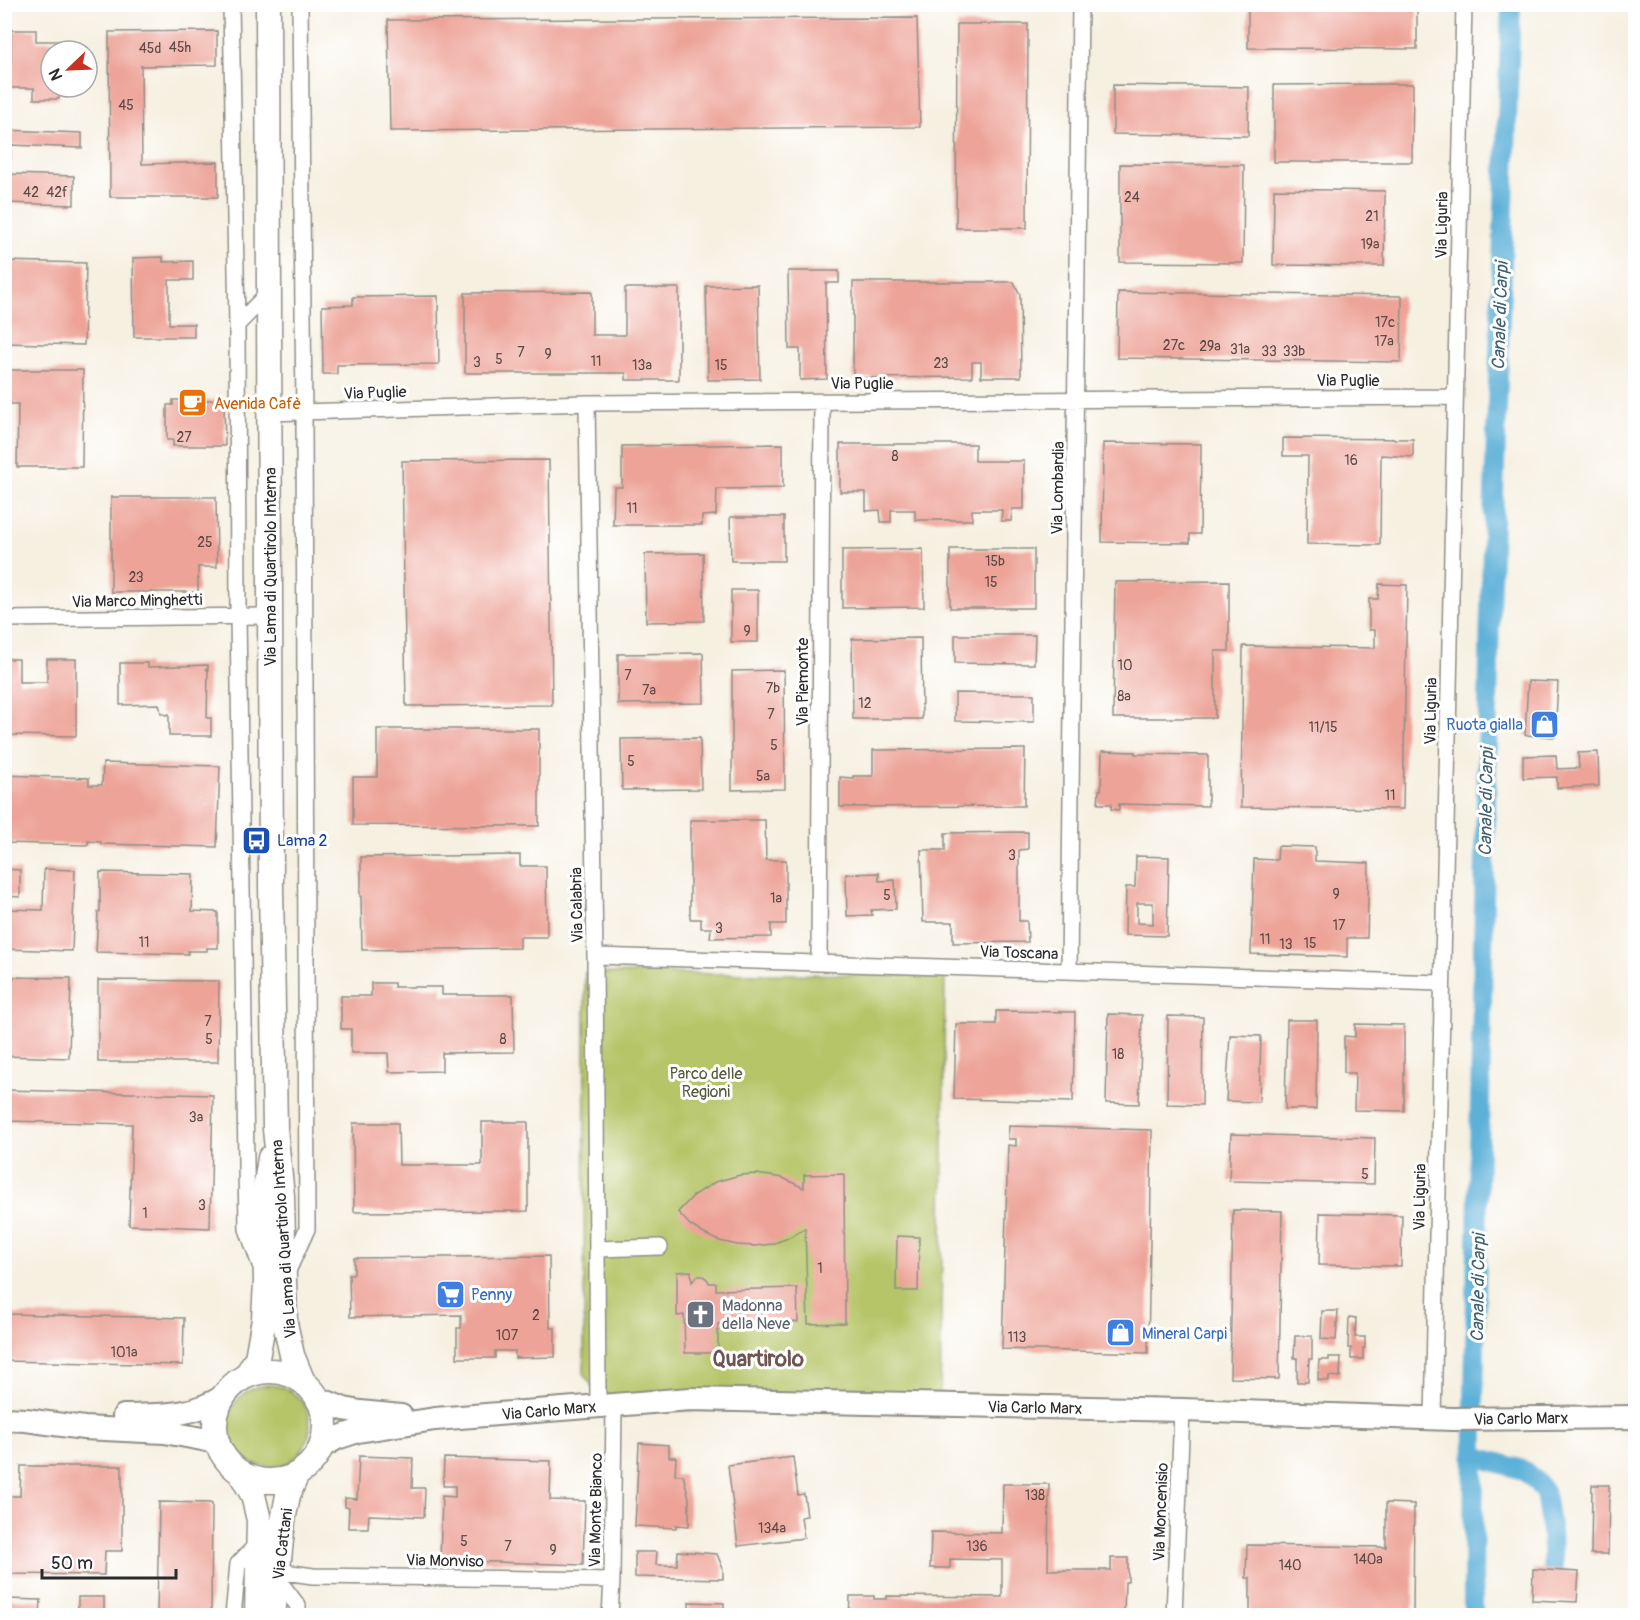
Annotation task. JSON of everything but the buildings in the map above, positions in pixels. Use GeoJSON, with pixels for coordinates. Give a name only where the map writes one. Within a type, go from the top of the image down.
{"type":"FeatureCollection","features":[{"type":"Feature","properties":{"kind":"main road","name":"Via Lama di Quartirolo Interna"},"geometry":{"type":"LineString","coordinates":[[246,1376],[257,1358],[264,1319],[275,1281],[282,1196],[275,1130],[271,886],[268,4]]}},
{"type":"Feature","properties":{"kind":"main road","name":"Via Lama di Quartirolo Interna"},"geometry":{"type":"LineString","coordinates":[[275,1281],[292,1355],[310,1390]]}},
{"type":"Feature","properties":{"kind":"main road","name":"Via Carlo Marx"},"geometry":{"type":"LineString","coordinates":[[246,1376],[263,1371],[280,1372],[296,1378],[310,1390]]}},
{"type":"Feature","properties":{"kind":"main road"},"geometry":{"type":"LineString","coordinates":[[246,1376],[237,1381],[218,1407],[215,1431],[223,1455],[230,1464],[250,1478],[274,1481],[297,1474]]}},
{"type":"Feature","properties":{"kind":"main road"},"geometry":{"type":"LineString","coordinates":[[310,1390],[324,1414],[325,1431],[321,1448]]}},
{"type":"Feature","properties":{"kind":"main road","name":"Via Carlo Marx"},"geometry":{"type":"LineString","coordinates":[[297,1474],[307,1467],[321,1448]]}},
{"type":"Feature","properties":{"kind":"main road","name":"Via Cattani"},"geometry":{"type":"LineString","coordinates":[[240,1472],[253,1495],[259,1520],[257,1616]]}},
{"type":"Feature","properties":{"kind":"main road","name":"Via Cattani"},"geometry":{"type":"LineString","coordinates":[[273,1616],[283,1521],[288,1495],[297,1474]]}},
{"type":"Feature","properties":{"kind":"street"},"geometry":{"type":"LineString","coordinates":[[231,4],[237,325],[238,616],[247,1229],[275,1281]]}},
{"type":"Feature","properties":{"kind":"street"},"geometry":{"type":"LineString","coordinates":[[275,1281],[307,1229],[300,4]]}},
{"type":"Feature","properties":{"kind":"street","name":"Via Lombardia"},"geometry":{"type":"LineString","coordinates":[[1069,971],[1080,4]]}},
{"type":"Feature","properties":{"kind":"street","name":"Via Liguria"},"geometry":{"type":"LineString","coordinates":[[1443,1419],[1441,983],[1464,4]]}},
{"type":"Feature","properties":{"kind":"street"},"geometry":{"type":"LineString","coordinates":[[237,325],[269,292]]}},
{"type":"Feature","properties":{"kind":"street","name":"Via Puglie"},"geometry":{"type":"LineString","coordinates":[[269,413],[587,403],[1455,397]]}},
{"type":"Feature","properties":{"kind":"street","name":"Via Piemonte"},"geometry":{"type":"LineString","coordinates":[[819,963],[822,402]]}},
{"type":"Feature","properties":{"kind":"street","name":"Via Calabria"},"geometry":{"type":"LineString","coordinates":[[587,403],[597,1248],[606,1405]]}},
{"type":"Feature","properties":{"kind":"street","name":"Via Marco Minghetti"},"geometry":{"type":"LineString","coordinates":[[4,619],[271,616]]}},
{"type":"Feature","properties":{"kind":"street","name":"Via Toscana"},"geometry":{"type":"LineString","coordinates":[[595,956],[1441,983]]}},
{"type":"Feature","properties":{"kind":"street"},"geometry":{"type":"LineString","coordinates":[[597,1248],[660,1247]]}},
{"type":"Feature","properties":{"kind":"street","name":"Via Carlo Marx"},"geometry":{"type":"LineString","coordinates":[[310,1390],[344,1409],[435,1419]]}},
{"type":"Feature","properties":{"kind":"street"},"geometry":{"type":"LineString","coordinates":[[15,1420],[79,1416],[168,1415],[196,1410],[224,1396]]}},
{"type":"Feature","properties":{"kind":"street","name":"Via Carlo Marx"},"geometry":{"type":"LineString","coordinates":[[321,1448],[337,1438],[358,1431],[435,1419],[694,1399],[1182,1410],[1443,1419],[1635,1417]]}},
{"type":"Feature","properties":{"kind":"street","name":"Via Monte Bianco"},"geometry":{"type":"LineString","coordinates":[[606,1405],[612,1580],[610,1616]]}},
{"type":"Feature","properties":{"kind":"street","name":"Via Moncenisio"},"geometry":{"type":"LineString","coordinates":[[1174,1616],[1182,1410]]}},
{"type":"Feature","properties":{"kind":"street"},"geometry":{"type":"LineString","coordinates":[[15,1420],[84,1428],[165,1432],[218,1443]]}},
{"type":"Feature","properties":{"kind":"street"},"geometry":{"type":"LineString","coordinates":[[233,1616],[238,1564],[258,1543]]}},
{"type":"Feature","properties":{"kind":"street"},"geometry":{"type":"LineString","coordinates":[[277,1574],[298,1606],[298,1616]]}},
{"type":"Feature","properties":{"kind":"street","name":"Via Monviso"},"geometry":{"type":"LineString","coordinates":[[277,1574],[612,1580]]}},
{"type":"Feature","properties":{"kind":"green space","name":"Parco delle Regioni"},"geometry":{"type":"Polygon","coordinates":[[[585,973],[945,975],[940,1413],[812,1410],[610,1410],[584,1375],[585,973]]]}},
{"type":"Feature","properties":{"kind":"green space"},"geometry":{"type":"Polygon","coordinates":[[[269,1385],[285,1388],[298,1397],[307,1410],[310,1426],[307,1442],[298,1455],[285,1464],[269,1467],[253,1464],[240,1455],[231,1442],[228,1426],[231,1410],[240,1397],[253,1388],[269,1385]]]}},
{"type":"Feature","properties":{"kind":"waterway","name":"Canale di Carpi"},"geometry":{"type":"LineString","coordinates":[[1473,1616],[1474,1394],[1490,609],[1511,4]]}},
{"type":"Feature","properties":{"kind":"waterway","name":"Canale di Carpi"},"geometry":{"type":"LineString","coordinates":[[1475,1456],[1523,1470],[1545,1493],[1551,1531],[1553,1567]]}},
{"type":"Feature","properties":{"kind":"place","name":"Avenida Cafè"},"geometry":{"type":"Point","coordinates":[193,403]}},
{"type":"Feature","properties":{"kind":"place","name":"Ruota gialla"},"geometry":{"type":"Point","coordinates":[1544,724]}},
{"type":"Feature","properties":{"kind":"place","name":"Lama 2"},"geometry":{"type":"Point","coordinates":[256,840]}},
{"type":"Feature","properties":{"kind":"place","name":"Penny"},"geometry":{"type":"Point","coordinates":[450,1294]}},
{"type":"Feature","properties":{"kind":"place","name":"Madonna della Neve"},"geometry":{"type":"Point","coordinates":[701,1314]}},
{"type":"Feature","properties":{"kind":"place","name":"Mineral Carpi"},"geometry":{"type":"Point","coordinates":[1121,1333]}},
{"type":"Feature","properties":{"kind":"district","name":"Quartirolo"},"geometry":{"type":"Point","coordinates":[758,1358]}}]}
